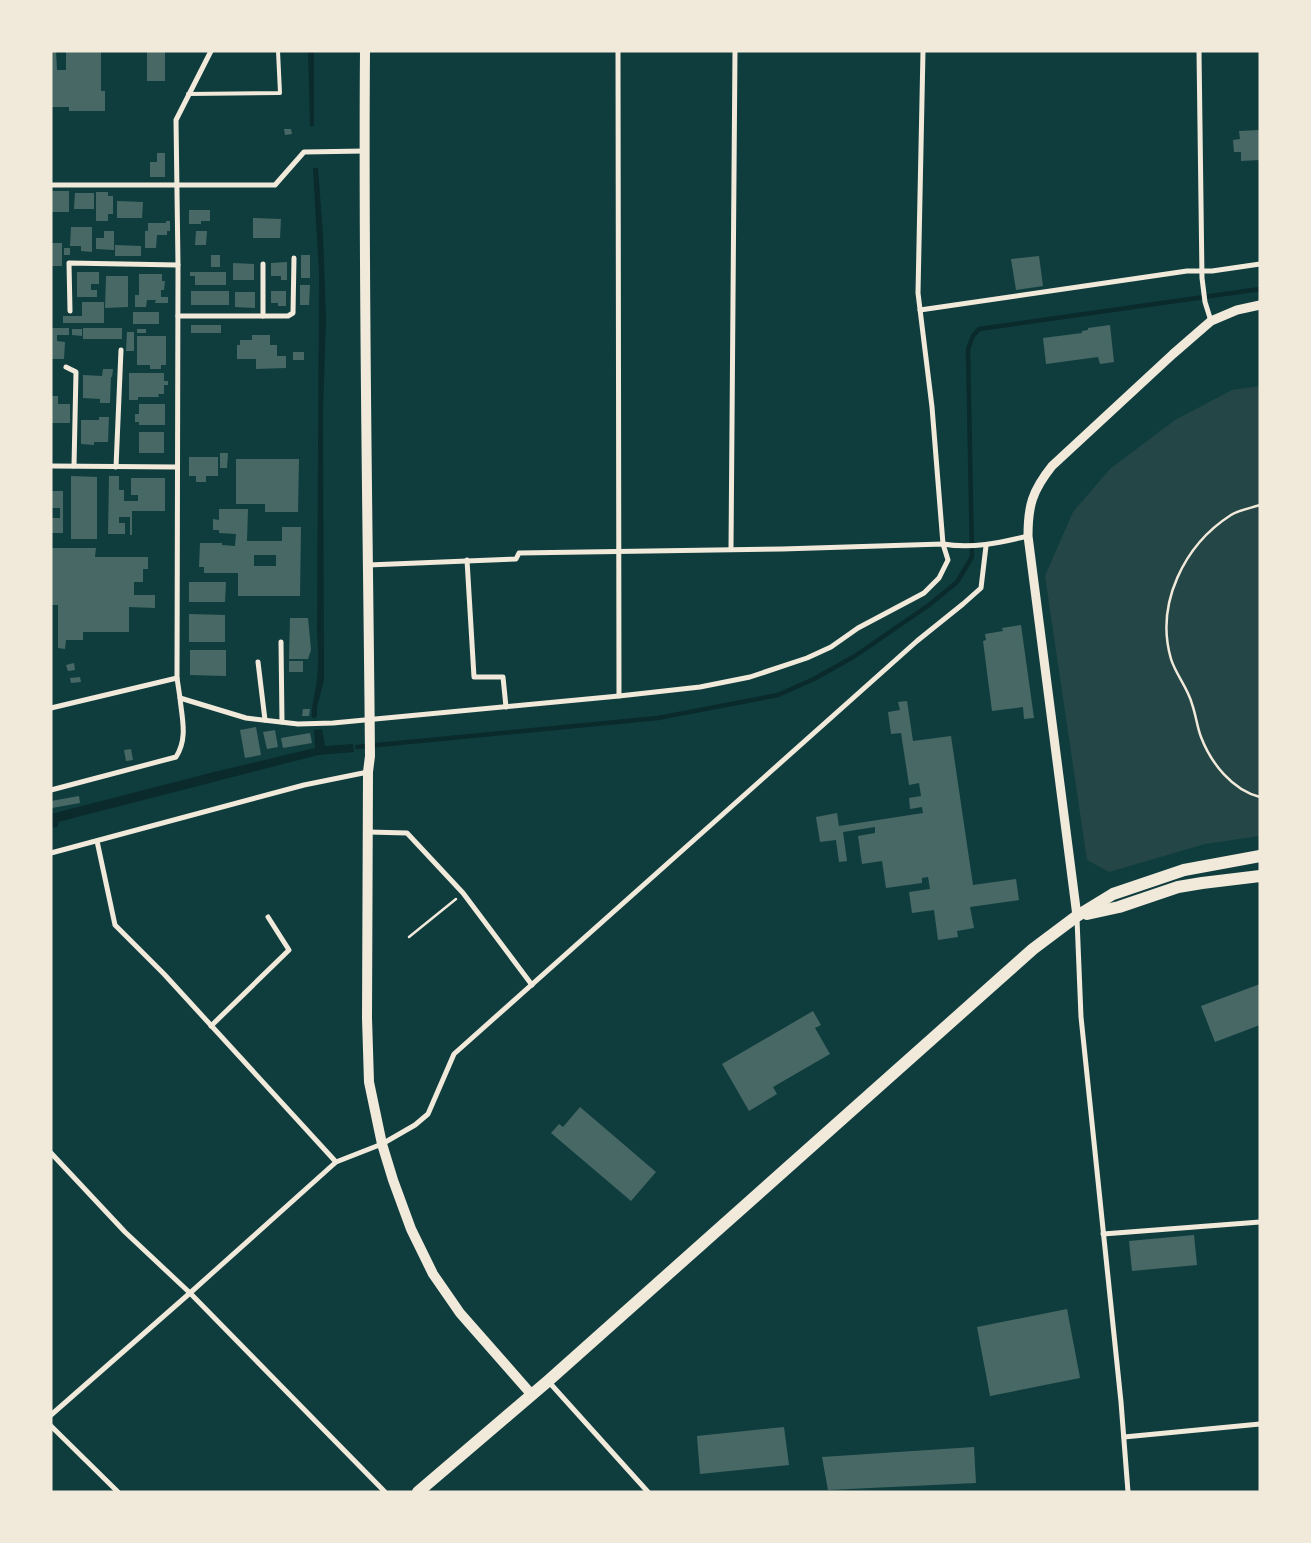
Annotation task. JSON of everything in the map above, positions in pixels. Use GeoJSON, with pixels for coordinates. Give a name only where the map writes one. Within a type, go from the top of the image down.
{"type":"FeatureCollection","features":[{"type":"Feature","properties":{"kind":"highway"},"geometry":{"type":"LineString","coordinates":[[418,1492],[548,1381],[1033,949],[1077,916],[1113,894],[1200,866],[1260,856]]}},
{"type":"Feature","properties":{"kind":"highway"},"geometry":{"type":"LineString","coordinates":[[1077,916],[1119,907],[1178,887],[1260,876]]}},
{"type":"Feature","properties":{"kind":"main road"},"geometry":{"type":"LineString","coordinates":[[365,51],[364,151],[370,719],[367,1018],[369,1082],[382,1144],[393,1180],[411,1229],[433,1274],[460,1313],[532,1395]]}},
{"type":"Feature","properties":{"kind":"street"},"geometry":{"type":"LineString","coordinates":[[51,790],[176,757],[182,747],[184,730],[177,678],[178,264],[176,120],[210,51]]}},
{"type":"Feature","properties":{"kind":"street"},"geometry":{"type":"LineString","coordinates":[[618,51],[619,696]]}},
{"type":"Feature","properties":{"kind":"street"},"geometry":{"type":"LineString","coordinates":[[731,549],[736,51]]}},
{"type":"Feature","properties":{"kind":"street"},"geometry":{"type":"LineString","coordinates":[[180,698],[246,718],[298,724],[333,723],[506,707],[700,686],[750,677],[815,654],[831,647],[876,618],[924,594],[939,578],[948,560],[943,544],[932,406],[918,293],[923,51]]}},
{"type":"Feature","properties":{"kind":"street"},"geometry":{"type":"LineString","coordinates":[[1199,51],[1202,272],[1205,302],[1211,321]]}},
{"type":"Feature","properties":{"kind":"street"},"geometry":{"type":"LineString","coordinates":[[51,185],[275,185],[304,152],[364,151]]}},
{"type":"Feature","properties":{"kind":"street"},"geometry":{"type":"LineString","coordinates":[[178,316],[288,316],[294,313],[294,258]]}},
{"type":"Feature","properties":{"kind":"street"},"geometry":{"type":"LineString","coordinates":[[70,311],[69,263],[178,264]]}},
{"type":"Feature","properties":{"kind":"street"},"geometry":{"type":"LineString","coordinates":[[262,264],[263,316]]}},
{"type":"Feature","properties":{"kind":"street"},"geometry":{"type":"LineString","coordinates":[[920,310],[1187,271],[1202,272],[1260,264]]}},
{"type":"Feature","properties":{"kind":"street"},"geometry":{"type":"LineString","coordinates":[[1128,1492],[1081,1017],[1077,916],[1028,536],[1028,514],[1032,497],[1040,481],[1052,466],[1211,321],[1237,310],[1260,305]]}},
{"type":"Feature","properties":{"kind":"street"},"geometry":{"type":"LineString","coordinates":[[116,467],[120,350]]}},
{"type":"Feature","properties":{"kind":"street"},"geometry":{"type":"LineString","coordinates":[[66,367],[76,372],[74,466]]}},
{"type":"Feature","properties":{"kind":"street"},"geometry":{"type":"LineString","coordinates":[[51,466],[177,467]]}},
{"type":"Feature","properties":{"kind":"street"},"geometry":{"type":"LineString","coordinates":[[368,565],[516,559],[519,553],[782,549],[943,544],[960,547],[986,546],[1028,536]]}},
{"type":"Feature","properties":{"kind":"street"},"geometry":{"type":"LineString","coordinates":[[51,1415],[336,1162],[382,1144],[415,1125],[428,1114],[454,1054],[910,647],[981,588],[986,546]]}},
{"type":"Feature","properties":{"kind":"street"},"geometry":{"type":"LineString","coordinates":[[467,560],[474,677],[503,677],[506,707]]}},
{"type":"Feature","properties":{"kind":"street"},"geometry":{"type":"LineString","coordinates":[[281,642],[282,722]]}},
{"type":"Feature","properties":{"kind":"street"},"geometry":{"type":"LineString","coordinates":[[258,662],[265,720]]}},
{"type":"Feature","properties":{"kind":"street"},"geometry":{"type":"LineString","coordinates":[[51,708],[177,678]]}},
{"type":"Feature","properties":{"kind":"street"},"geometry":{"type":"LineString","coordinates":[[51,852],[97,842],[304,785],[368,772]]}},
{"type":"Feature","properties":{"kind":"street"},"geometry":{"type":"LineString","coordinates":[[368,832],[407,833],[463,893],[532,985]]}},
{"type":"Feature","properties":{"kind":"street"},"geometry":{"type":"LineString","coordinates":[[97,842],[115,925],[164,974],[336,1162]]}},
{"type":"Feature","properties":{"kind":"street"},"geometry":{"type":"LineString","coordinates":[[211,1026],[289,950],[268,917]]}},
{"type":"Feature","properties":{"kind":"street"},"geometry":{"type":"LineString","coordinates":[[51,1153],[125,1232],[190,1293],[385,1492]]}},
{"type":"Feature","properties":{"kind":"street"},"geometry":{"type":"LineString","coordinates":[[1103,1234],[1260,1222]]}},
{"type":"Feature","properties":{"kind":"street"},"geometry":{"type":"LineString","coordinates":[[548,1381],[648,1492]]}},
{"type":"Feature","properties":{"kind":"street"},"geometry":{"type":"LineString","coordinates":[[1124,1437],[1260,1424]]}},
{"type":"Feature","properties":{"kind":"street"},"geometry":{"type":"LineString","coordinates":[[51,1426],[118,1492]]}},
{"type":"Feature","properties":{"kind":"lane"},"geometry":{"type":"LineString","coordinates":[[188,94],[280,93],[278,51]]}},
{"type":"Feature","properties":{"kind":"path"},"geometry":{"type":"LineString","coordinates":[[1260,505],[1232,514],[1190,552],[1178,575],[1169,603],[1166,631],[1172,660],[1192,702],[1200,737],[1211,760],[1230,781],[1253,795],[1260,797]]}},
{"type":"Feature","properties":{"kind":"path"},"geometry":{"type":"LineString","coordinates":[[409,937],[463,893]]}},
{"type":"Feature","properties":{"kind":"shaded area"},"geometry":{"type":"Polygon","coordinates":[[[308,51],[314,51],[314,126],[310,126],[308,51]]]}},
{"type":"Feature","properties":{"kind":"shaded area"},"geometry":{"type":"Polygon","coordinates":[[[313,168],[318,168],[326,320],[323,411],[324,680],[317,707],[317,717],[312,718],[318,661],[319,274],[313,168]]]}},
{"type":"Feature","properties":{"kind":"shaded area"},"geometry":{"type":"Polygon","coordinates":[[[1260,386],[1260,836],[1205,844],[1109,872],[1087,860],[1045,576],[1073,512],[1110,469],[1175,420],[1232,390],[1260,386]]]}},
{"type":"Feature","properties":{"kind":"shaded area"},"geometry":{"type":"Polygon","coordinates":[[[322,729],[325,746],[353,744],[354,752],[318,755],[58,822],[58,827],[51,828],[51,814],[315,748],[314,730],[322,729]]]}},
{"type":"Feature","properties":{"kind":"building"},"geometry":{"type":"Polygon","coordinates":[[[51,51],[56,51],[57,70],[66,70],[66,51],[101,51],[101,91],[105,91],[105,111],[69,111],[69,107],[51,107],[51,51]]]}},
{"type":"Feature","properties":{"kind":"building"},"geometry":{"type":"Polygon","coordinates":[[[147,51],[165,51],[165,81],[147,81],[147,51]]]}},
{"type":"Feature","properties":{"kind":"building"},"geometry":{"type":"Polygon","coordinates":[[[284,129],[291,129],[292,134],[285,135],[284,129]]]}},
{"type":"Feature","properties":{"kind":"building"},"geometry":{"type":"Polygon","coordinates":[[[1260,130],[1260,160],[1241,161],[1241,152],[1234,152],[1233,140],[1240,139],[1239,131],[1260,130]]]}},
{"type":"Feature","properties":{"kind":"building"},"geometry":{"type":"Polygon","coordinates":[[[157,153],[165,153],[165,177],[150,177],[150,162],[157,162],[157,153]]]}},
{"type":"Feature","properties":{"kind":"building"},"geometry":{"type":"Polygon","coordinates":[[[51,191],[69,191],[69,212],[51,212],[51,191]]]}},
{"type":"Feature","properties":{"kind":"building"},"geometry":{"type":"Polygon","coordinates":[[[96,192],[108,192],[108,196],[113,196],[113,214],[108,214],[108,221],[96,221],[96,192]]]}},
{"type":"Feature","properties":{"kind":"building"},"geometry":{"type":"Polygon","coordinates":[[[75,193],[94,193],[94,209],[74,209],[75,193]]]}},
{"type":"Feature","properties":{"kind":"building"},"geometry":{"type":"Polygon","coordinates":[[[117,201],[143,202],[142,218],[117,218],[117,201]]]}},
{"type":"Feature","properties":{"kind":"building"},"geometry":{"type":"Polygon","coordinates":[[[189,210],[210,210],[210,221],[201,221],[201,224],[189,224],[189,210]]]}},
{"type":"Feature","properties":{"kind":"building"},"geometry":{"type":"Polygon","coordinates":[[[253,218],[281,219],[280,238],[253,238],[253,218]]]}},
{"type":"Feature","properties":{"kind":"building"},"geometry":{"type":"Polygon","coordinates":[[[166,221],[170,221],[170,231],[167,231],[167,235],[157,235],[156,248],[145,248],[145,231],[148,231],[148,223],[166,223],[166,221]]]}},
{"type":"Feature","properties":{"kind":"building"},"geometry":{"type":"Polygon","coordinates":[[[71,227],[92,227],[92,252],[81,251],[81,246],[70,246],[71,227]]]}},
{"type":"Feature","properties":{"kind":"building"},"geometry":{"type":"Polygon","coordinates":[[[104,231],[114,231],[114,250],[96,249],[96,238],[104,238],[104,231]]]}},
{"type":"Feature","properties":{"kind":"building"},"geometry":{"type":"Polygon","coordinates":[[[196,231],[207,231],[206,245],[195,245],[196,231]]]}},
{"type":"Feature","properties":{"kind":"building"},"geometry":{"type":"Polygon","coordinates":[[[51,243],[62,243],[62,266],[51,266],[51,243]]]}},
{"type":"Feature","properties":{"kind":"building"},"geometry":{"type":"Polygon","coordinates":[[[115,245],[141,246],[141,256],[115,256],[115,245]]]}},
{"type":"Feature","properties":{"kind":"building"},"geometry":{"type":"Polygon","coordinates":[[[64,248],[70,248],[70,255],[64,255],[64,248]]]}},
{"type":"Feature","properties":{"kind":"building"},"geometry":{"type":"Polygon","coordinates":[[[211,255],[220,255],[220,267],[211,267],[211,255]]]}},
{"type":"Feature","properties":{"kind":"building"},"geometry":{"type":"Polygon","coordinates":[[[301,255],[310,255],[310,278],[301,278],[301,255]]]}},
{"type":"Feature","properties":{"kind":"building"},"geometry":{"type":"Polygon","coordinates":[[[1039,256],[1043,286],[1016,290],[1011,259],[1039,256]]]}},
{"type":"Feature","properties":{"kind":"building"},"geometry":{"type":"Polygon","coordinates":[[[287,262],[287,280],[281,280],[281,276],[271,276],[271,263],[287,262]]]}},
{"type":"Feature","properties":{"kind":"building"},"geometry":{"type":"Polygon","coordinates":[[[233,263],[254,264],[254,280],[233,280],[233,263]]]}},
{"type":"Feature","properties":{"kind":"building"},"geometry":{"type":"Polygon","coordinates":[[[77,272],[99,272],[99,284],[91,284],[91,290],[97,290],[97,297],[77,297],[77,272]]]}},
{"type":"Feature","properties":{"kind":"building"},"geometry":{"type":"Polygon","coordinates":[[[190,272],[226,272],[226,285],[195,285],[195,276],[190,276],[190,272]]]}},
{"type":"Feature","properties":{"kind":"building"},"geometry":{"type":"Polygon","coordinates":[[[139,274],[162,274],[162,281],[165,281],[164,290],[161,290],[161,297],[168,297],[168,303],[155,303],[156,300],[147,300],[146,307],[135,307],[135,295],[139,295],[139,274]]]}},
{"type":"Feature","properties":{"kind":"building"},"geometry":{"type":"Polygon","coordinates":[[[106,276],[128,276],[128,307],[105,308],[106,276]]]}},
{"type":"Feature","properties":{"kind":"building"},"geometry":{"type":"Polygon","coordinates":[[[300,285],[310,285],[309,305],[300,305],[300,285]]]}},
{"type":"Feature","properties":{"kind":"building"},"geometry":{"type":"Polygon","coordinates":[[[191,291],[229,291],[229,305],[191,305],[191,291]]]}},
{"type":"Feature","properties":{"kind":"building"},"geometry":{"type":"Polygon","coordinates":[[[271,291],[286,291],[286,306],[278,306],[278,303],[271,303],[271,291]]]}},
{"type":"Feature","properties":{"kind":"building"},"geometry":{"type":"Polygon","coordinates":[[[235,292],[255,292],[255,308],[235,307],[235,292]]]}},
{"type":"Feature","properties":{"kind":"building"},"geometry":{"type":"Polygon","coordinates":[[[82,302],[104,302],[104,323],[63,323],[63,316],[82,316],[82,302]]]}},
{"type":"Feature","properties":{"kind":"building"},"geometry":{"type":"Polygon","coordinates":[[[133,312],[159,312],[159,324],[133,324],[133,312]]]}},
{"type":"Feature","properties":{"kind":"building"},"geometry":{"type":"Polygon","coordinates":[[[191,325],[221,325],[221,333],[191,333],[191,325]]]}},
{"type":"Feature","properties":{"kind":"building"},"geometry":{"type":"Polygon","coordinates":[[[1110,325],[1114,362],[1100,364],[1098,357],[1046,364],[1043,338],[1082,333],[1082,331],[1088,330],[1088,328],[1110,325]]]}},
{"type":"Feature","properties":{"kind":"building"},"geometry":{"type":"Polygon","coordinates":[[[51,328],[69,328],[69,335],[57,335],[57,341],[65,342],[64,359],[51,359],[51,328]]]}},
{"type":"Feature","properties":{"kind":"building"},"geometry":{"type":"Polygon","coordinates":[[[83,328],[122,328],[122,339],[83,339],[83,328]]]}},
{"type":"Feature","properties":{"kind":"building"},"geometry":{"type":"Polygon","coordinates":[[[72,329],[82,329],[82,336],[72,335],[72,329]]]}},
{"type":"Feature","properties":{"kind":"building"},"geometry":{"type":"Polygon","coordinates":[[[137,329],[146,329],[146,333],[137,333],[137,329]]]}},
{"type":"Feature","properties":{"kind":"building"},"geometry":{"type":"Polygon","coordinates":[[[127,332],[134,332],[134,351],[126,351],[127,332]]]}},
{"type":"Feature","properties":{"kind":"building"},"geometry":{"type":"Polygon","coordinates":[[[252,335],[270,335],[270,345],[277,345],[277,356],[286,356],[286,368],[256,369],[256,359],[237,359],[237,345],[240,345],[240,340],[252,340],[252,335]]]}},
{"type":"Feature","properties":{"kind":"building"},"geometry":{"type":"Polygon","coordinates":[[[137,336],[166,336],[166,365],[161,365],[161,369],[150,369],[150,365],[137,365],[137,336]]]}},
{"type":"Feature","properties":{"kind":"building"},"geometry":{"type":"Polygon","coordinates":[[[293,352],[304,352],[304,360],[293,360],[293,352]]]}},
{"type":"Feature","properties":{"kind":"building"},"geometry":{"type":"Polygon","coordinates":[[[103,369],[113,369],[110,403],[100,403],[100,399],[83,398],[83,375],[102,376],[103,369]]]}},
{"type":"Feature","properties":{"kind":"building"},"geometry":{"type":"Polygon","coordinates":[[[129,373],[164,373],[164,381],[168,381],[168,385],[164,385],[164,394],[158,394],[159,397],[138,397],[138,400],[129,400],[129,373]]]}},
{"type":"Feature","properties":{"kind":"building"},"geometry":{"type":"Polygon","coordinates":[[[51,396],[58,396],[58,404],[70,404],[70,423],[51,423],[51,396]]]}},
{"type":"Feature","properties":{"kind":"building"},"geometry":{"type":"Polygon","coordinates":[[[139,404],[165,404],[165,425],[139,425],[139,422],[135,422],[135,414],[139,414],[139,404]]]}},
{"type":"Feature","properties":{"kind":"building"},"geometry":{"type":"Polygon","coordinates":[[[99,417],[109,417],[108,442],[94,442],[94,445],[81,444],[81,420],[99,420],[99,417]]]}},
{"type":"Feature","properties":{"kind":"building"},"geometry":{"type":"Polygon","coordinates":[[[139,432],[164,432],[164,453],[139,453],[139,432]]]}},
{"type":"Feature","properties":{"kind":"building"},"geometry":{"type":"Polygon","coordinates":[[[220,453],[228,453],[227,468],[220,468],[220,453]]]}},
{"type":"Feature","properties":{"kind":"building"},"geometry":{"type":"Polygon","coordinates":[[[189,457],[218,457],[218,476],[206,476],[206,482],[196,482],[196,476],[189,476],[189,457]]]}},
{"type":"Feature","properties":{"kind":"building"},"geometry":{"type":"Polygon","coordinates":[[[236,459],[299,459],[298,512],[265,512],[265,504],[236,504],[236,459]]]}},
{"type":"Feature","properties":{"kind":"building"},"geometry":{"type":"Polygon","coordinates":[[[71,476],[97,477],[97,539],[71,539],[71,476]]]}},
{"type":"Feature","properties":{"kind":"building"},"geometry":{"type":"Polygon","coordinates":[[[109,476],[119,476],[119,490],[124,490],[124,501],[138,501],[138,495],[131,495],[131,478],[165,478],[165,511],[132,511],[132,535],[130,535],[130,517],[119,517],[119,523],[125,523],[125,534],[108,534],[109,476]]]}},
{"type":"Feature","properties":{"kind":"building"},"geometry":{"type":"Polygon","coordinates":[[[51,491],[63,491],[63,533],[51,533],[51,518],[60,518],[60,508],[51,508],[51,491]]]}},
{"type":"Feature","properties":{"kind":"building"},"geometry":{"type":"Polygon","coordinates":[[[219,509],[248,509],[247,541],[282,541],[282,527],[301,527],[300,596],[238,596],[238,573],[204,573],[204,567],[199,567],[200,543],[222,543],[222,545],[235,546],[236,534],[219,533],[219,530],[213,530],[213,519],[219,520],[219,509]],[[254,555],[254,566],[276,566],[276,555],[254,555]]]}},
{"type":"Feature","properties":{"kind":"building"},"geometry":{"type":"Polygon","coordinates":[[[51,548],[96,548],[95,557],[148,557],[148,569],[143,569],[143,582],[134,582],[134,595],[155,595],[155,608],[129,607],[129,632],[83,632],[83,640],[66,640],[65,649],[58,648],[58,605],[51,605],[51,548]]]}},
{"type":"Feature","properties":{"kind":"building"},"geometry":{"type":"Polygon","coordinates":[[[189,582],[226,582],[225,602],[189,602],[189,582]]]}},
{"type":"Feature","properties":{"kind":"building"},"geometry":{"type":"Polygon","coordinates":[[[189,614],[225,615],[225,642],[189,642],[189,614]]]}},
{"type":"Feature","properties":{"kind":"building"},"geometry":{"type":"Polygon","coordinates":[[[290,618],[308,618],[311,650],[308,659],[289,659],[290,618]]]}},
{"type":"Feature","properties":{"kind":"building"},"geometry":{"type":"Polygon","coordinates":[[[1021,625],[1034,718],[1024,719],[1023,707],[992,711],[983,641],[986,640],[985,634],[1003,631],[1002,628],[1021,625]]]}},
{"type":"Feature","properties":{"kind":"building"},"geometry":{"type":"Polygon","coordinates":[[[190,650],[226,650],[226,676],[190,675],[190,650]]]}},
{"type":"Feature","properties":{"kind":"building"},"geometry":{"type":"Polygon","coordinates":[[[289,661],[303,661],[303,672],[289,672],[289,661]]]}},
{"type":"Feature","properties":{"kind":"building"},"geometry":{"type":"Polygon","coordinates":[[[74,663],[75,670],[68,671],[66,665],[74,663]]]}},
{"type":"Feature","properties":{"kind":"building"},"geometry":{"type":"Polygon","coordinates":[[[80,677],[81,682],[71,683],[70,678],[80,677]]]}},
{"type":"Feature","properties":{"kind":"building"},"geometry":{"type":"Polygon","coordinates":[[[907,701],[913,741],[951,736],[973,885],[1016,879],[1019,900],[970,907],[974,928],[957,931],[958,937],[938,940],[934,910],[912,913],[909,892],[930,889],[928,877],[922,878],[922,883],[886,888],[882,861],[862,864],[858,836],[875,833],[875,827],[843,832],[847,861],[839,862],[836,840],[820,842],[816,817],[837,813],[839,826],[923,813],[922,807],[910,809],[909,798],[921,796],[919,783],[909,785],[901,733],[891,734],[888,712],[900,710],[898,702],[907,701]]]}},
{"type":"Feature","properties":{"kind":"building"},"geometry":{"type":"Polygon","coordinates":[[[303,709],[310,709],[309,716],[302,716],[303,709]]]}},
{"type":"Feature","properties":{"kind":"building"},"geometry":{"type":"Polygon","coordinates":[[[256,727],[261,755],[245,758],[240,730],[256,727]]]}},
{"type":"Feature","properties":{"kind":"building"},"geometry":{"type":"Polygon","coordinates":[[[275,730],[278,747],[267,749],[263,732],[275,730]]]}},
{"type":"Feature","properties":{"kind":"building"},"geometry":{"type":"Polygon","coordinates":[[[310,733],[312,743],[283,748],[281,738],[310,733]]]}},
{"type":"Feature","properties":{"kind":"building"},"geometry":{"type":"Polygon","coordinates":[[[131,749],[133,760],[126,761],[124,750],[131,749]]]}},
{"type":"Feature","properties":{"kind":"building"},"geometry":{"type":"Polygon","coordinates":[[[79,796],[80,803],[52,808],[51,801],[79,796]]]}},
{"type":"Feature","properties":{"kind":"building"},"geometry":{"type":"Polygon","coordinates":[[[1260,984],[1260,1025],[1215,1042],[1201,1006],[1260,984]]]}},
{"type":"Feature","properties":{"kind":"building"},"geometry":{"type":"Polygon","coordinates":[[[813,1011],[821,1025],[815,1028],[830,1054],[773,1087],[777,1094],[749,1111],[722,1064],[813,1011]]]}},
{"type":"Feature","properties":{"kind":"building"},"geometry":{"type":"Polygon","coordinates":[[[580,1107],[656,1172],[631,1201],[551,1133],[559,1124],[563,1127],[580,1107]]]}},
{"type":"Feature","properties":{"kind":"building"},"geometry":{"type":"Polygon","coordinates":[[[1194,1235],[1197,1265],[1132,1271],[1129,1241],[1194,1235]]]}},
{"type":"Feature","properties":{"kind":"building"},"geometry":{"type":"Polygon","coordinates":[[[1067,1309],[1080,1378],[990,1396],[977,1327],[1067,1309]]]}},
{"type":"Feature","properties":{"kind":"building"},"geometry":{"type":"Polygon","coordinates":[[[784,1427],[789,1465],[700,1474],[697,1436],[784,1427]]]}},
{"type":"Feature","properties":{"kind":"building"},"geometry":{"type":"Polygon","coordinates":[[[974,1447],[976,1483],[828,1490],[822,1457],[974,1447]]]}},
{"type":"Feature","properties":{"kind":"waterway"},"geometry":{"type":"LineString","coordinates":[[357,747],[658,718],[778,695],[814,679],[855,656],[929,605],[957,582],[972,557],[968,349],[973,336],[979,329],[1260,289]]}}]}
